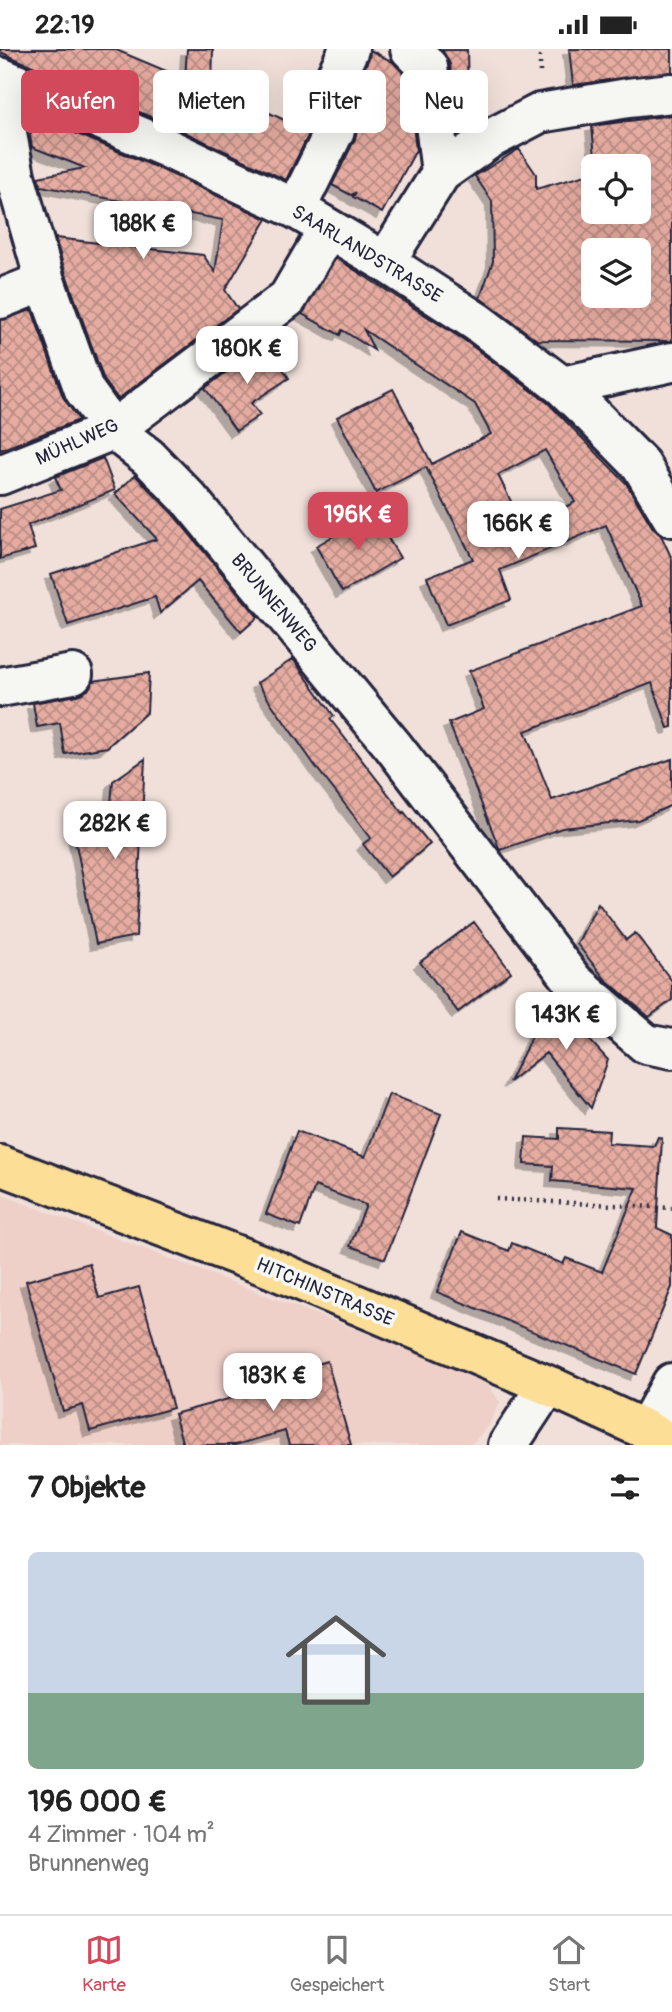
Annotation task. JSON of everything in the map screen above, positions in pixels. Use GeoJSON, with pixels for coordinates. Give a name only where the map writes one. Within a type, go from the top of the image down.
{"type":"FeatureCollection","features":[{"type":"Feature","properties":{"kind":"main road","name":"HITCHINSTRASSE"},"geometry":{"type":"LineString","coordinates":[[0,1165],[268,1267],[552,1387],[659,1437]]}},
{"type":"Feature","properties":{"kind":"street","name":"MÜHLWEG"},"geometry":{"type":"LineString","coordinates":[[0,475],[113,430],[288,298],[335,130],[322,106],[349,49]]}},
{"type":"Feature","properties":{"kind":"street"},"geometry":{"type":"LineString","coordinates":[[410,49],[428,67],[441,173]]}},
{"type":"Feature","properties":{"kind":"street","name":"SAARLANDSTRASSE"},"geometry":{"type":"LineString","coordinates":[[13,83],[167,148],[312,219],[385,262],[477,322],[562,386],[641,465],[672,517]]}},
{"type":"Feature","properties":{"kind":"street","name":"BRUNNENWEG"},"geometry":{"type":"LineString","coordinates":[[13,83],[6,129],[7,178],[84,390],[113,430],[148,457],[188,499],[393,746],[574,982],[646,1044],[672,1049]]}},
{"type":"Feature","properties":{"kind":"street"},"geometry":{"type":"LineString","coordinates":[[385,262],[441,173],[488,140],[540,113],[672,93]]}},
{"type":"Feature","properties":{"kind":"street"},"geometry":{"type":"LineString","coordinates":[[0,299],[45,281]]}},
{"type":"Feature","properties":{"kind":"street"},"geometry":{"type":"LineString","coordinates":[[562,386],[672,362]]}},
{"type":"Feature","properties":{"kind":"street"},"geometry":{"type":"LineString","coordinates":[[0,687],[73,674]]}},
{"type":"Feature","properties":{"kind":"street","name":"HITCHINSTRASSE"},"geometry":{"type":"LineString","coordinates":[[659,1437],[672,1383]]}},
{"type":"Feature","properties":{"kind":"street"},"geometry":{"type":"LineString","coordinates":[[508,1445],[537,1401],[552,1387]]}},
{"type":"Feature","properties":{"kind":"path"},"geometry":{"type":"LineString","coordinates":[[496,1199],[672,1208]]}},
{"type":"Feature","properties":{"kind":"shaded area"},"geometry":{"type":"Polygon","coordinates":[[[0,1194],[484,1378],[500,1402],[489,1425],[471,1445],[0,1445],[0,1194]]]}},
{"type":"Feature","properties":{"kind":"building"},"geometry":{"type":"Polygon","coordinates":[[[0,49],[114,49],[164,70],[153,70],[153,118],[139,112],[139,70],[42,70],[0,52],[0,49]]]}},
{"type":"Feature","properties":{"kind":"building"},"geometry":{"type":"Polygon","coordinates":[[[187,49],[213,49],[212,70],[186,70],[187,49]]]}},
{"type":"Feature","properties":{"kind":"building"},"geometry":{"type":"Polygon","coordinates":[[[569,49],[672,49],[672,72],[573,85],[569,49]]]}},
{"type":"Feature","properties":{"kind":"building"},"geometry":{"type":"Polygon","coordinates":[[[370,50],[393,62],[400,70],[400,133],[414,133],[416,150],[382,213],[353,197],[356,192],[351,195],[332,185],[356,133],[386,133],[386,70],[363,70],[370,50]]]}},
{"type":"Feature","properties":{"kind":"building"},"geometry":{"type":"Polygon","coordinates":[[[442,50],[467,50],[467,70],[451,70],[442,50]]]}},
{"type":"Feature","properties":{"kind":"building"},"geometry":{"type":"Polygon","coordinates":[[[269,113],[283,119],[283,133],[310,133],[286,180],[187,133],[269,133],[269,113]]]}},
{"type":"Feature","properties":{"kind":"building"},"geometry":{"type":"Polygon","coordinates":[[[672,115],[672,341],[537,340],[480,298],[493,261],[492,201],[475,176],[519,149],[536,174],[536,189],[581,176],[581,224],[651,224],[651,154],[595,154],[592,126],[672,115]]]}},
{"type":"Feature","properties":{"kind":"building"},"geometry":{"type":"Polygon","coordinates":[[[31,133],[75,133],[267,219],[225,290],[238,309],[118,399],[104,380],[55,238],[203,255],[215,272],[223,220],[41,186],[38,177],[85,168],[32,147],[31,133]]]}},
{"type":"Feature","properties":{"kind":"building"},"geometry":{"type":"Polygon","coordinates":[[[336,258],[464,340],[548,403],[626,483],[653,528],[661,535],[672,559],[672,727],[668,728],[652,683],[525,731],[552,800],[672,759],[672,805],[638,820],[562,828],[500,850],[449,723],[484,709],[469,671],[642,606],[606,525],[500,570],[511,600],[446,625],[427,577],[473,559],[426,467],[376,493],[337,417],[393,389],[432,464],[491,434],[475,404],[364,330],[374,350],[342,330],[340,335],[302,314],[336,258]],[[545,450],[498,475],[524,528],[575,502],[545,450]]]}},
{"type":"Feature","properties":{"kind":"building"},"geometry":{"type":"Polygon","coordinates":[[[32,310],[63,397],[79,420],[0,450],[0,320],[32,310]]]}},
{"type":"Feature","properties":{"kind":"building"},"geometry":{"type":"Polygon","coordinates":[[[265,343],[289,378],[251,403],[260,415],[236,431],[205,388],[265,343]]]}},
{"type":"Feature","properties":{"kind":"building"},"geometry":{"type":"Polygon","coordinates":[[[103,458],[115,490],[28,525],[35,549],[0,559],[0,509],[61,490],[55,477],[103,458]]]}},
{"type":"Feature","properties":{"kind":"building"},"geometry":{"type":"Polygon","coordinates":[[[135,475],[173,514],[258,617],[241,632],[198,581],[160,613],[155,597],[68,625],[51,574],[157,539],[115,494],[135,475]]]}},
{"type":"Feature","properties":{"kind":"building"},"geometry":{"type":"Polygon","coordinates":[[[373,513],[400,558],[342,592],[316,546],[373,513]]]}},
{"type":"Feature","properties":{"kind":"building"},"geometry":{"type":"Polygon","coordinates":[[[293,659],[334,716],[330,719],[430,844],[389,877],[363,844],[371,838],[316,767],[257,683],[293,659]]]}},
{"type":"Feature","properties":{"kind":"building"},"geometry":{"type":"Polygon","coordinates":[[[149,673],[147,712],[107,747],[65,754],[60,723],[37,727],[33,703],[77,695],[88,690],[93,681],[149,673]]]}},
{"type":"Feature","properties":{"kind":"building"},"geometry":{"type":"Polygon","coordinates":[[[145,759],[136,936],[96,944],[74,834],[109,827],[113,781],[145,759]]]}},
{"type":"Feature","properties":{"kind":"building"},"geometry":{"type":"Polygon","coordinates":[[[598,903],[626,940],[635,933],[672,981],[672,1000],[649,1017],[605,979],[577,944],[598,903]]]}},
{"type":"Feature","properties":{"kind":"building"},"geometry":{"type":"Polygon","coordinates":[[[474,922],[511,972],[458,1012],[420,962],[474,922]]]}},
{"type":"Feature","properties":{"kind":"building"},"geometry":{"type":"Polygon","coordinates":[[[551,998],[608,1060],[591,1108],[546,1053],[509,1082],[551,998]]]}},
{"type":"Feature","properties":{"kind":"building"},"geometry":{"type":"Polygon","coordinates":[[[389,1094],[441,1114],[385,1259],[350,1246],[366,1205],[315,1186],[300,1227],[266,1214],[297,1131],[365,1157],[389,1094]]]}},
{"type":"Feature","properties":{"kind":"building"},"geometry":{"type":"Polygon","coordinates":[[[559,1128],[609,1131],[608,1143],[654,1146],[658,1137],[662,1138],[657,1228],[672,1235],[672,1287],[636,1374],[437,1292],[462,1232],[509,1251],[512,1243],[563,1264],[566,1258],[602,1272],[637,1188],[552,1181],[553,1166],[524,1164],[526,1137],[559,1139],[559,1128]]]}},
{"type":"Feature","properties":{"kind":"building"},"geometry":{"type":"Polygon","coordinates":[[[89,1263],[99,1298],[139,1287],[173,1408],[90,1431],[83,1405],[63,1411],[26,1281],[89,1263]]]}},
{"type":"Feature","properties":{"kind":"building"},"geometry":{"type":"Polygon","coordinates":[[[327,1361],[351,1445],[289,1445],[285,1431],[235,1445],[183,1445],[174,1414],[272,1387],[269,1377],[327,1361]]]}}]}
